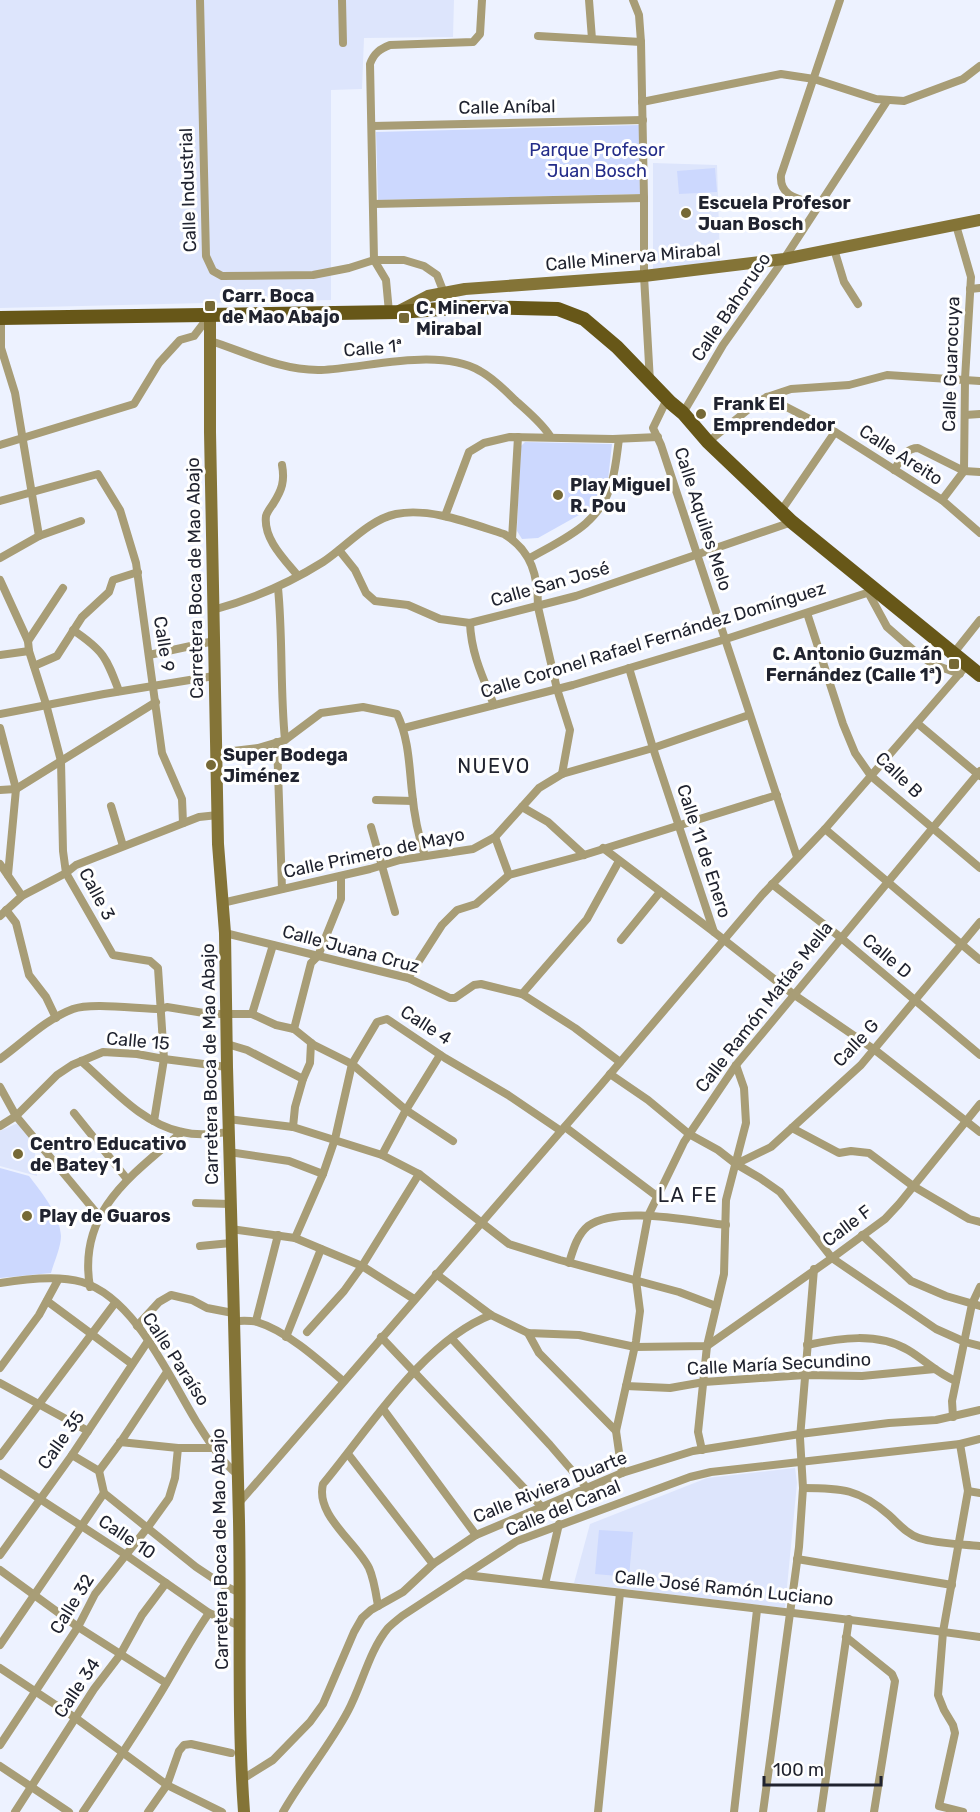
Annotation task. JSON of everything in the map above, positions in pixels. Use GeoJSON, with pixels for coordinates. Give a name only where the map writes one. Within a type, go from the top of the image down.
{"type":"FeatureCollection","features":[{"type":"Feature","properties":{"kind":"main road"},"geometry":{"type":"LineString","coordinates":[[0,318],[394,312],[470,307],[558,309],[585,319],[617,347],[683,413],[708,442],[792,522],[872,591],[953,654],[963,670],[980,675]]}},
{"type":"Feature","properties":{"kind":"street","name":"Calle Industrial"},"geometry":{"type":"LineString","coordinates":[[200,0],[208,265],[222,276],[313,274],[349,268],[374,260],[404,260],[424,266],[437,276],[444,293]]}},
{"type":"Feature","properties":{"kind":"street"},"geometry":{"type":"LineString","coordinates":[[342,0],[343,43]]}},
{"type":"Feature","properties":{"kind":"street"},"geometry":{"type":"LineString","coordinates":[[394,312],[386,280],[374,260],[369,72],[373,56],[390,45],[473,42],[480,34],[482,0]]}},
{"type":"Feature","properties":{"kind":"street"},"geometry":{"type":"LineString","coordinates":[[589,0],[592,39]]}},
{"type":"Feature","properties":{"kind":"street"},"geometry":{"type":"LineString","coordinates":[[633,0],[639,15],[641,42],[644,276],[650,382]]}},
{"type":"Feature","properties":{"kind":"street"},"geometry":{"type":"LineString","coordinates":[[819,205],[790,196],[783,190],[780,183],[840,0]]}},
{"type":"Feature","properties":{"kind":"street"},"geometry":{"type":"LineString","coordinates":[[538,36],[641,42]]}},
{"type":"Feature","properties":{"kind":"street"},"geometry":{"type":"LineString","coordinates":[[642,102],[781,74],[814,79],[887,101],[904,102],[963,80],[980,66]]}},
{"type":"Feature","properties":{"kind":"street","name":"Calle Bahoruco"},"geometry":{"type":"LineString","coordinates":[[683,413],[723,345],[784,259],[887,101]]}},
{"type":"Feature","properties":{"kind":"street","name":"Calle Aníbal"},"geometry":{"type":"LineString","coordinates":[[372,126],[643,120]]}},
{"type":"Feature","properties":{"kind":"street"},"geometry":{"type":"LineString","coordinates":[[373,204],[644,198]]}},
{"type":"Feature","properties":{"kind":"street","name":"Calle Minerva Mirabal"},"geometry":{"type":"LineString","coordinates":[[394,312],[429,296],[465,289],[644,276],[784,259],[980,220]]}},
{"type":"Feature","properties":{"kind":"street","name":"Calle Guarocuya"},"geometry":{"type":"LineString","coordinates":[[956,225],[971,276],[964,379],[964,471]]}},
{"type":"Feature","properties":{"kind":"street"},"geometry":{"type":"LineString","coordinates":[[834,249],[844,282],[858,304]]}},
{"type":"Feature","properties":{"kind":"street"},"geometry":{"type":"LineString","coordinates":[[970,289],[980,288]]}},
{"type":"Feature","properties":{"kind":"street"},"geometry":{"type":"LineString","coordinates":[[0,445],[134,404],[159,363],[180,340],[194,336],[210,315]]}},
{"type":"Feature","properties":{"kind":"street","name":"Carretera Boca de Mao Abajo"},"geometry":{"type":"LineString","coordinates":[[210,315],[214,676],[218,844],[225,933],[238,1475],[240,1593],[238,1625],[244,1812]]}},
{"type":"Feature","properties":{"kind":"street"},"geometry":{"type":"LineString","coordinates":[[0,318],[1,348],[15,393],[39,536]]}},
{"type":"Feature","properties":{"kind":"street","name":"Calle 1ª"},"geometry":{"type":"LineString","coordinates":[[211,341],[290,368],[321,370],[439,359],[461,364],[479,370],[506,391],[543,426],[550,436]]}},
{"type":"Feature","properties":{"kind":"street"},"geometry":{"type":"LineString","coordinates":[[708,442],[755,404],[766,397],[791,389],[849,385],[887,375],[980,381]]}},
{"type":"Feature","properties":{"kind":"street","name":"Calle Areito"},"geometry":{"type":"LineString","coordinates":[[766,397],[835,432],[942,501],[980,533]]}},
{"type":"Feature","properties":{"kind":"street","name":"Calle Aquiles Melo"},"geometry":{"type":"LineString","coordinates":[[667,399],[653,428],[726,639],[748,715],[797,857]]}},
{"type":"Feature","properties":{"kind":"street"},"geometry":{"type":"LineString","coordinates":[[965,415],[980,414]]}},
{"type":"Feature","properties":{"kind":"street"},"geometry":{"type":"LineString","coordinates":[[781,512],[835,432]]}},
{"type":"Feature","properties":{"kind":"street"},"geometry":{"type":"LineString","coordinates":[[446,516],[469,452],[484,442],[510,437],[619,439],[658,437]]}},
{"type":"Feature","properties":{"kind":"street"},"geometry":{"type":"LineString","coordinates":[[512,539],[518,437]]}},
{"type":"Feature","properties":{"kind":"street"},"geometry":{"type":"LineString","coordinates":[[530,558],[578,531],[595,514],[613,480],[619,439]]}},
{"type":"Feature","properties":{"kind":"street"},"geometry":{"type":"LineString","coordinates":[[894,470],[906,451],[918,448],[964,471],[980,472]]}},
{"type":"Feature","properties":{"kind":"street"},"geometry":{"type":"LineString","coordinates":[[282,465],[284,478],[282,492],[266,515],[268,533],[276,549],[298,576]]}},
{"type":"Feature","properties":{"kind":"street"},"geometry":{"type":"LineString","coordinates":[[942,501],[964,471]]}},
{"type":"Feature","properties":{"kind":"street","name":"Calle 9"},"geometry":{"type":"LineString","coordinates":[[32,492],[98,474],[120,510],[138,572],[162,753],[182,799],[183,823]]}},
{"type":"Feature","properties":{"kind":"street"},"geometry":{"type":"LineString","coordinates":[[0,501],[32,492]]}},
{"type":"Feature","properties":{"kind":"street"},"geometry":{"type":"LineString","coordinates":[[213,610],[278,588],[388,516],[407,513],[446,516],[504,534],[530,558],[538,595],[538,607],[557,689],[570,730],[562,774]]}},
{"type":"Feature","properties":{"kind":"street"},"geometry":{"type":"LineString","coordinates":[[0,558],[39,536],[81,521]]}},
{"type":"Feature","properties":{"kind":"street","name":"Calle San José"},"geometry":{"type":"LineString","coordinates":[[339,550],[355,570],[366,594],[375,601],[408,605],[440,620],[470,623],[538,607],[697,556],[792,522]]}},
{"type":"Feature","properties":{"kind":"street"},"geometry":{"type":"LineString","coordinates":[[34,666],[57,656],[82,617],[109,592],[113,580],[138,572]]}},
{"type":"Feature","properties":{"kind":"street","name":"Calle 3"},"geometry":{"type":"LineString","coordinates":[[0,580],[28,641],[61,761],[63,851],[66,873],[113,955],[150,961],[158,968],[164,1059],[154,1121]]}},
{"type":"Feature","properties":{"kind":"street"},"geometry":{"type":"LineString","coordinates":[[28,641],[63,588]]}},
{"type":"Feature","properties":{"kind":"street"},"geometry":{"type":"LineString","coordinates":[[278,588],[282,624],[282,889]]}},
{"type":"Feature","properties":{"kind":"street"},"geometry":{"type":"LineString","coordinates":[[238,1504],[772,884],[825,829],[963,670],[935,664],[919,655],[887,627],[872,591]]}},
{"type":"Feature","properties":{"kind":"street","name":"Calle Coronel Rafael Fernández Domínguez"},"geometry":{"type":"LineString","coordinates":[[404,728],[629,668],[872,591]]}},
{"type":"Feature","properties":{"kind":"street","name":"Calle B"},"geometry":{"type":"LineString","coordinates":[[807,613],[843,724],[855,753],[871,776],[980,868]]}},
{"type":"Feature","properties":{"kind":"street"},"geometry":{"type":"LineString","coordinates":[[953,654],[980,620]]}},
{"type":"Feature","properties":{"kind":"street"},"geometry":{"type":"LineString","coordinates":[[470,623],[475,658],[494,705]]}},
{"type":"Feature","properties":{"kind":"street"},"geometry":{"type":"LineString","coordinates":[[73,630],[92,643],[106,658],[119,691]]}},
{"type":"Feature","properties":{"kind":"street"},"geometry":{"type":"LineString","coordinates":[[149,655],[214,641]]}},
{"type":"Feature","properties":{"kind":"street"},"geometry":{"type":"LineString","coordinates":[[0,655],[29,651]]}},
{"type":"Feature","properties":{"kind":"street","name":"Calle 11 de Enero"},"geometry":{"type":"LineString","coordinates":[[629,668],[714,932],[793,994],[875,1050],[980,1132]]}},
{"type":"Feature","properties":{"kind":"street"},"geometry":{"type":"LineString","coordinates":[[0,714],[119,691],[214,676]]}},
{"type":"Feature","properties":{"kind":"street"},"geometry":{"type":"LineString","coordinates":[[0,790],[16,789],[156,702]]}},
{"type":"Feature","properties":{"kind":"street"},"geometry":{"type":"LineString","coordinates":[[216,753],[281,741],[321,713],[363,707],[397,714],[404,728],[411,767],[413,801],[425,856]]}},
{"type":"Feature","properties":{"kind":"street","name":"Calle Primero de Mayo"},"geometry":{"type":"LineString","coordinates":[[222,903],[400,860],[473,849],[495,837],[539,788],[562,774],[653,748],[748,715]]}},
{"type":"Feature","properties":{"kind":"street"},"geometry":{"type":"LineString","coordinates":[[917,723],[979,773]]}},
{"type":"Feature","properties":{"kind":"street"},"geometry":{"type":"LineString","coordinates":[[0,728],[16,789],[8,875]]}},
{"type":"Feature","properties":{"kind":"street","name":"Calle Ramón Matías Mella"},"geometry":{"type":"LineString","coordinates":[[622,1473],[616,1431],[635,1347],[640,1311],[636,1280],[648,1216],[689,1134],[736,1065],[793,994],[979,773]]}},
{"type":"Feature","properties":{"kind":"street"},"geometry":{"type":"LineString","coordinates":[[408,978],[442,925],[457,910],[476,904],[509,875],[584,855],[777,795]]}},
{"type":"Feature","properties":{"kind":"street"},"geometry":{"type":"LineString","coordinates":[[376,800],[413,801]]}},
{"type":"Feature","properties":{"kind":"street"},"geometry":{"type":"LineString","coordinates":[[111,806],[123,846]]}},
{"type":"Feature","properties":{"kind":"street"},"geometry":{"type":"LineString","coordinates":[[522,807],[548,822],[584,855]]}},
{"type":"Feature","properties":{"kind":"street"},"geometry":{"type":"LineString","coordinates":[[56,1018],[46,997],[29,975],[16,923],[3,913],[22,896],[66,873],[76,865],[199,817],[218,815]]}},
{"type":"Feature","properties":{"kind":"street"},"geometry":{"type":"LineString","coordinates":[[371,827],[395,912]]}},
{"type":"Feature","properties":{"kind":"street"},"geometry":{"type":"LineString","coordinates":[[825,829],[980,960]]}},
{"type":"Feature","properties":{"kind":"street"},"geometry":{"type":"LineString","coordinates":[[495,837],[509,875]]}},
{"type":"Feature","properties":{"kind":"street"},"geometry":{"type":"LineString","coordinates":[[603,848],[714,932]]}},
{"type":"Feature","properties":{"kind":"street"},"geometry":{"type":"LineString","coordinates":[[522,994],[586,920],[619,861]]}},
{"type":"Feature","properties":{"kind":"street"},"geometry":{"type":"LineString","coordinates":[[0,864],[22,896]]}},
{"type":"Feature","properties":{"kind":"street"},"geometry":{"type":"LineString","coordinates":[[294,1029],[311,963],[318,956],[341,899],[341,876]]}},
{"type":"Feature","properties":{"kind":"street","name":"Calle D"},"geometry":{"type":"LineString","coordinates":[[772,884],[980,1055]]}},
{"type":"Feature","properties":{"kind":"street"},"geometry":{"type":"LineString","coordinates":[[621,940],[660,892]]}},
{"type":"Feature","properties":{"kind":"street","name":"Calle G"},"geometry":{"type":"LineString","coordinates":[[735,1164],[771,1147],[848,1078],[875,1050],[980,922]]}},
{"type":"Feature","properties":{"kind":"street","name":"Calle Juana Cruz"},"geometry":{"type":"LineString","coordinates":[[225,933],[408,978],[450,998],[455,998],[474,985],[482,984],[522,994],[621,1062]]}},
{"type":"Feature","properties":{"kind":"street"},"geometry":{"type":"LineString","coordinates":[[252,1014],[273,945]]}},
{"type":"Feature","properties":{"kind":"street"},"geometry":{"type":"LineString","coordinates":[[0,1059],[39,1028],[75,1008],[161,1009],[167,1007],[210,1014],[252,1014],[276,1026],[294,1029],[311,1043],[352,1064],[406,1110],[453,1141]]}},
{"type":"Feature","properties":{"kind":"street","name":"Calle 4"},"geometry":{"type":"LineString","coordinates":[[295,1238],[323,1174],[335,1139],[352,1064],[377,1022],[382,1019],[387,1019],[440,1055],[563,1129],[658,1197]]}},
{"type":"Feature","properties":{"kind":"street"},"geometry":{"type":"LineString","coordinates":[[293,1127],[295,1107],[310,1063],[311,1043]]}},
{"type":"Feature","properties":{"kind":"street"},"geometry":{"type":"LineString","coordinates":[[227,1044],[247,1050],[303,1078]]}},
{"type":"Feature","properties":{"kind":"street","name":"Calle 15"},"geometry":{"type":"LineString","coordinates":[[0,1126],[16,1116],[57,1075],[103,1052],[136,1053],[227,1067]]}},
{"type":"Feature","properties":{"kind":"street"},"geometry":{"type":"LineString","coordinates":[[382,1155],[406,1110],[440,1055]]}},
{"type":"Feature","properties":{"kind":"street"},"geometry":{"type":"LineString","coordinates":[[81,1061],[128,1103],[154,1121],[182,1132],[204,1134],[229,1132]]}},
{"type":"Feature","properties":{"kind":"street"},"geometry":{"type":"LineString","coordinates":[[702,1450],[698,1432],[706,1346],[724,1274],[726,1200],[746,1123],[744,1088],[736,1065]]}},
{"type":"Feature","properties":{"kind":"street"},"geometry":{"type":"LineString","coordinates":[[610,1074],[648,1100],[689,1134],[718,1150],[735,1164],[780,1192],[832,1258],[936,1329],[980,1346]]}},
{"type":"Feature","properties":{"kind":"street"},"geometry":{"type":"LineString","coordinates":[[0,1087],[16,1116],[99,1216]]}},
{"type":"Feature","properties":{"kind":"street","name":"Calle F"},"geometry":{"type":"LineString","coordinates":[[706,1346],[885,1219],[980,1104]]}},
{"type":"Feature","properties":{"kind":"street"},"geometry":{"type":"LineString","coordinates":[[74,1113],[127,1179]]}},
{"type":"Feature","properties":{"kind":"street"},"geometry":{"type":"LineString","coordinates":[[228,1119],[293,1127],[382,1155],[419,1174],[509,1244],[569,1263],[678,1292],[716,1306]]}},
{"type":"Feature","properties":{"kind":"street"},"geometry":{"type":"LineString","coordinates":[[792,1128],[839,1154],[851,1151],[869,1154],[913,1186],[969,1219],[980,1222]]}},
{"type":"Feature","properties":{"kind":"street"},"geometry":{"type":"LineString","coordinates":[[90,1287],[87,1268],[99,1216],[127,1179],[182,1132]]}},
{"type":"Feature","properties":{"kind":"street"},"geometry":{"type":"LineString","coordinates":[[229,1152],[289,1161],[323,1174]]}},
{"type":"Feature","properties":{"kind":"street"},"geometry":{"type":"LineString","coordinates":[[307,1332],[344,1291],[362,1266],[419,1174]]}},
{"type":"Feature","properties":{"kind":"street"},"geometry":{"type":"LineString","coordinates":[[196,1203],[230,1204]]}},
{"type":"Feature","properties":{"kind":"street"},"geometry":{"type":"LineString","coordinates":[[569,1263],[576,1240],[587,1227],[598,1221],[623,1215],[726,1225]]}},
{"type":"Feature","properties":{"kind":"street"},"geometry":{"type":"LineString","coordinates":[[231,1229],[295,1238],[362,1266],[414,1299]]}},
{"type":"Feature","properties":{"kind":"street"},"geometry":{"type":"LineString","coordinates":[[862,1234],[911,1281],[946,1296],[976,1305]]}},
{"type":"Feature","properties":{"kind":"street"},"geometry":{"type":"LineString","coordinates":[[256,1321],[278,1235]]}},
{"type":"Feature","properties":{"kind":"street"},"geometry":{"type":"LineString","coordinates":[[200,1246],[231,1243]]}},
{"type":"Feature","properties":{"kind":"street"},"geometry":{"type":"LineString","coordinates":[[286,1337],[321,1249]]}},
{"type":"Feature","properties":{"kind":"street"},"geometry":{"type":"LineString","coordinates":[[763,1812],[797,1559],[803,1488],[800,1436],[814,1269]]}},
{"type":"Feature","properties":{"kind":"street"},"geometry":{"type":"LineString","coordinates":[[436,1274],[491,1315],[528,1333],[579,1335],[635,1347],[706,1346]]}},
{"type":"Feature","properties":{"kind":"street","name":"Calle Paraíso"},"geometry":{"type":"LineString","coordinates":[[0,1282],[46,1279],[82,1282],[104,1294],[127,1314],[136,1326],[214,1448],[238,1475]]}},
{"type":"Feature","properties":{"kind":"street"},"geometry":{"type":"LineString","coordinates":[[0,1368],[39,1315],[58,1280]]}},
{"type":"Feature","properties":{"kind":"street"},"geometry":{"type":"LineString","coordinates":[[953,1417],[952,1401],[956,1381],[980,1287]]}},
{"type":"Feature","properties":{"kind":"street"},"geometry":{"type":"LineString","coordinates":[[136,1326],[159,1302],[171,1295],[192,1300],[233,1317],[256,1321],[286,1337],[343,1381]]}},
{"type":"Feature","properties":{"kind":"street"},"geometry":{"type":"LineString","coordinates":[[47,1300],[132,1364]]}},
{"type":"Feature","properties":{"kind":"street"},"geometry":{"type":"LineString","coordinates":[[0,1456],[115,1303]]}},
{"type":"Feature","properties":{"kind":"street"},"geometry":{"type":"LineString","coordinates":[[378,1606],[370,1570],[325,1510],[320,1495],[323,1484],[413,1371],[471,1323],[491,1315]]}},
{"type":"Feature","properties":{"kind":"street"},"geometry":{"type":"LineString","coordinates":[[528,1333],[539,1353],[616,1431]]}},
{"type":"Feature","properties":{"kind":"street"},"geometry":{"type":"LineString","coordinates":[[381,1337],[541,1506]]}},
{"type":"Feature","properties":{"kind":"street"},"geometry":{"type":"LineString","coordinates":[[807,1345],[841,1338],[883,1339],[908,1350],[944,1376],[956,1381]]}},
{"type":"Feature","properties":{"kind":"street"},"geometry":{"type":"LineString","coordinates":[[452,1339],[587,1488]]}},
{"type":"Feature","properties":{"kind":"street","name":"Calle 35"},"geometry":{"type":"LineString","coordinates":[[0,1555],[72,1455],[147,1341]]}},
{"type":"Feature","properties":{"kind":"street","name":"Calle María Secundino"},"geometry":{"type":"LineString","coordinates":[[626,1386],[670,1388],[704,1382],[805,1375],[862,1376],[934,1369]]}},
{"type":"Feature","properties":{"kind":"street"},"geometry":{"type":"LineString","coordinates":[[99,1472],[167,1372]]}},
{"type":"Feature","properties":{"kind":"street"},"geometry":{"type":"LineString","coordinates":[[0,1383],[88,1431]]}},
{"type":"Feature","properties":{"kind":"street"},"geometry":{"type":"LineString","coordinates":[[383,1408],[476,1535]]}},
{"type":"Feature","properties":{"kind":"street","name":"Calle Riviera Duarte"},"geometry":{"type":"LineString","coordinates":[[242,1780],[273,1760],[310,1722],[322,1704],[362,1618],[371,1610],[410,1587],[433,1564],[476,1535],[622,1473],[702,1450],[953,1417],[980,1410]]}},
{"type":"Feature","properties":{"kind":"street","name":"Calle del Canal"},"geometry":{"type":"LineString","coordinates":[[283,1812],[349,1710],[377,1646],[388,1628],[402,1616],[517,1541],[700,1474],[960,1444],[980,1439]]}},
{"type":"Feature","properties":{"kind":"street"},"geometry":{"type":"LineString","coordinates":[[120,1442],[178,1448],[214,1448]]}},
{"type":"Feature","properties":{"kind":"street"},"geometry":{"type":"LineString","coordinates":[[960,1444],[968,1491],[943,1632],[938,1695],[955,1733],[939,1809],[963,1812]]}},
{"type":"Feature","properties":{"kind":"street","name":"Calle 32"},"geometry":{"type":"LineString","coordinates":[[0,1745],[78,1627],[94,1594],[126,1556],[169,1498],[175,1478],[178,1448]]}},
{"type":"Feature","properties":{"kind":"street"},"geometry":{"type":"LineString","coordinates":[[348,1454],[433,1564]]}},
{"type":"Feature","properties":{"kind":"street"},"geometry":{"type":"LineString","coordinates":[[72,1455],[99,1472],[104,1493],[196,1567],[240,1593]]}},
{"type":"Feature","properties":{"kind":"street","name":"Calle 10"},"geometry":{"type":"LineString","coordinates":[[0,1473],[209,1613],[238,1625]]}},
{"type":"Feature","properties":{"kind":"street"},"geometry":{"type":"LineString","coordinates":[[803,1488],[850,1491],[864,1496],[908,1532],[920,1538],[980,1546]]}},
{"type":"Feature","properties":{"kind":"street"},"geometry":{"type":"LineString","coordinates":[[968,1491],[980,1493]]}},
{"type":"Feature","properties":{"kind":"street"},"geometry":{"type":"LineString","coordinates":[[0,1645],[104,1493]]}},
{"type":"Feature","properties":{"kind":"street"},"geometry":{"type":"LineString","coordinates":[[545,1584],[559,1524]]}},
{"type":"Feature","properties":{"kind":"street"},"geometry":{"type":"LineString","coordinates":[[797,1559],[952,1585]]}},
{"type":"Feature","properties":{"kind":"street"},"geometry":{"type":"LineString","coordinates":[[0,1570],[78,1627],[166,1683]]}},
{"type":"Feature","properties":{"kind":"street","name":"Calle José Ramón Luciano"},"geometry":{"type":"LineString","coordinates":[[465,1575],[849,1619],[980,1637]]}},
{"type":"Feature","properties":{"kind":"street","name":"Calle 34"},"geometry":{"type":"LineString","coordinates":[[15,1812],[77,1719],[94,1689],[120,1655],[142,1615],[166,1583]]}},
{"type":"Feature","properties":{"kind":"street"},"geometry":{"type":"LineString","coordinates":[[598,1812],[620,1593]]}},
{"type":"Feature","properties":{"kind":"street"},"geometry":{"type":"LineString","coordinates":[[734,1812],[757,1610]]}},
{"type":"Feature","properties":{"kind":"street"},"geometry":{"type":"LineString","coordinates":[[83,1812],[209,1613]]}},
{"type":"Feature","properties":{"kind":"street"},"geometry":{"type":"LineString","coordinates":[[821,1812],[849,1619]]}},
{"type":"Feature","properties":{"kind":"street"},"geometry":{"type":"LineString","coordinates":[[846,1637],[892,1674],[895,1682],[874,1812]]}},
{"type":"Feature","properties":{"kind":"street"},"geometry":{"type":"LineString","coordinates":[[0,1668],[77,1719],[167,1785],[222,1812]]}},
{"type":"Feature","properties":{"kind":"street"},"geometry":{"type":"LineString","coordinates":[[148,1812],[167,1785],[179,1751],[184,1745],[191,1744],[231,1753]]}},
{"type":"Feature","properties":{"kind":"street"},"geometry":{"type":"LineString","coordinates":[[0,1766],[69,1812]]}},
{"type":"Feature","properties":{"kind":"shaded area"},"geometry":{"type":"Polygon","coordinates":[[[0,0],[454,0],[453,37],[364,38],[362,89],[331,90],[331,300],[0,308],[0,0]]]}},
{"type":"Feature","properties":{"kind":"shaded area","name":"Escuela Profesor Juan Bosch"},"geometry":{"type":"Polygon","coordinates":[[[653,163],[717,165],[720,261],[653,269],[653,163]]]}},
{"type":"Feature","properties":{"kind":"shaded area","name":"Centro Educativo de Batey 1"},"geometry":{"type":"Polygon","coordinates":[[[18,1123],[34,1142],[37,1176],[0,1166],[0,1131],[18,1123]]]}},
{"type":"Feature","properties":{"kind":"shaded area"},"geometry":{"type":"Polygon","coordinates":[[[795,1468],[797,1483],[785,1608],[574,1583],[590,1524],[707,1478],[795,1468]]]}},
{"type":"Feature","properties":{"kind":"green space","name":"Parque Profesor Juan Bosch"},"geometry":{"type":"Polygon","coordinates":[[[639,125],[640,194],[378,200],[376,132],[639,125]]]}},
{"type":"Feature","properties":{"kind":"green space"},"geometry":{"type":"Polygon","coordinates":[[[715,168],[717,192],[679,194],[677,171],[715,168]]]}},
{"type":"Feature","properties":{"kind":"green space","name":"Play Miguel R. Pou"},"geometry":{"type":"Polygon","coordinates":[[[525,442],[612,444],[608,480],[588,510],[538,538],[522,539],[517,531],[520,447],[525,442]]]}},
{"type":"Feature","properties":{"kind":"green space","name":"Play de Guaros"},"geometry":{"type":"Polygon","coordinates":[[[0,1168],[29,1176],[54,1212],[61,1236],[51,1273],[0,1278],[0,1168]]]}},
{"type":"Feature","properties":{"kind":"green space"},"geometry":{"type":"Polygon","coordinates":[[[599,1530],[633,1532],[629,1577],[595,1574],[599,1530]]]}},
{"type":"Feature","properties":{"kind":"place","name":"Escuela Profesor Juan Bosch"},"geometry":{"type":"Point","coordinates":[686,213]}},
{"type":"Feature","properties":{"kind":"place","name":"Carr. Boca de Mao Abajo"},"geometry":{"type":"Point","coordinates":[210,306]}},
{"type":"Feature","properties":{"kind":"place","name":"C. Minerva Mirabal"},"geometry":{"type":"Point","coordinates":[404,318]}},
{"type":"Feature","properties":{"kind":"place","name":"Frank El Emprendedor"},"geometry":{"type":"Point","coordinates":[701,414]}},
{"type":"Feature","properties":{"kind":"place","name":"Play Miguel R. Pou"},"geometry":{"type":"Point","coordinates":[558,495]}},
{"type":"Feature","properties":{"kind":"place","name":"C. Antonio Guzmán Fernández (Calle 1ª)"},"geometry":{"type":"Point","coordinates":[954,664]}},
{"type":"Feature","properties":{"kind":"place","name":"Super Bodega Jiménez"},"geometry":{"type":"Point","coordinates":[211,765]}},
{"type":"Feature","properties":{"kind":"place","name":"Centro Educativo de Batey 1"},"geometry":{"type":"Point","coordinates":[18,1154]}},
{"type":"Feature","properties":{"kind":"place","name":"Play de Guaros"},"geometry":{"type":"Point","coordinates":[27,1216]}},
{"type":"Feature","properties":{"kind":"district","name":"NUEVO"},"geometry":{"type":"Point","coordinates":[494,766]}},
{"type":"Feature","properties":{"kind":"district","name":"LA FE"},"geometry":{"type":"Point","coordinates":[688,1195]}}]}
